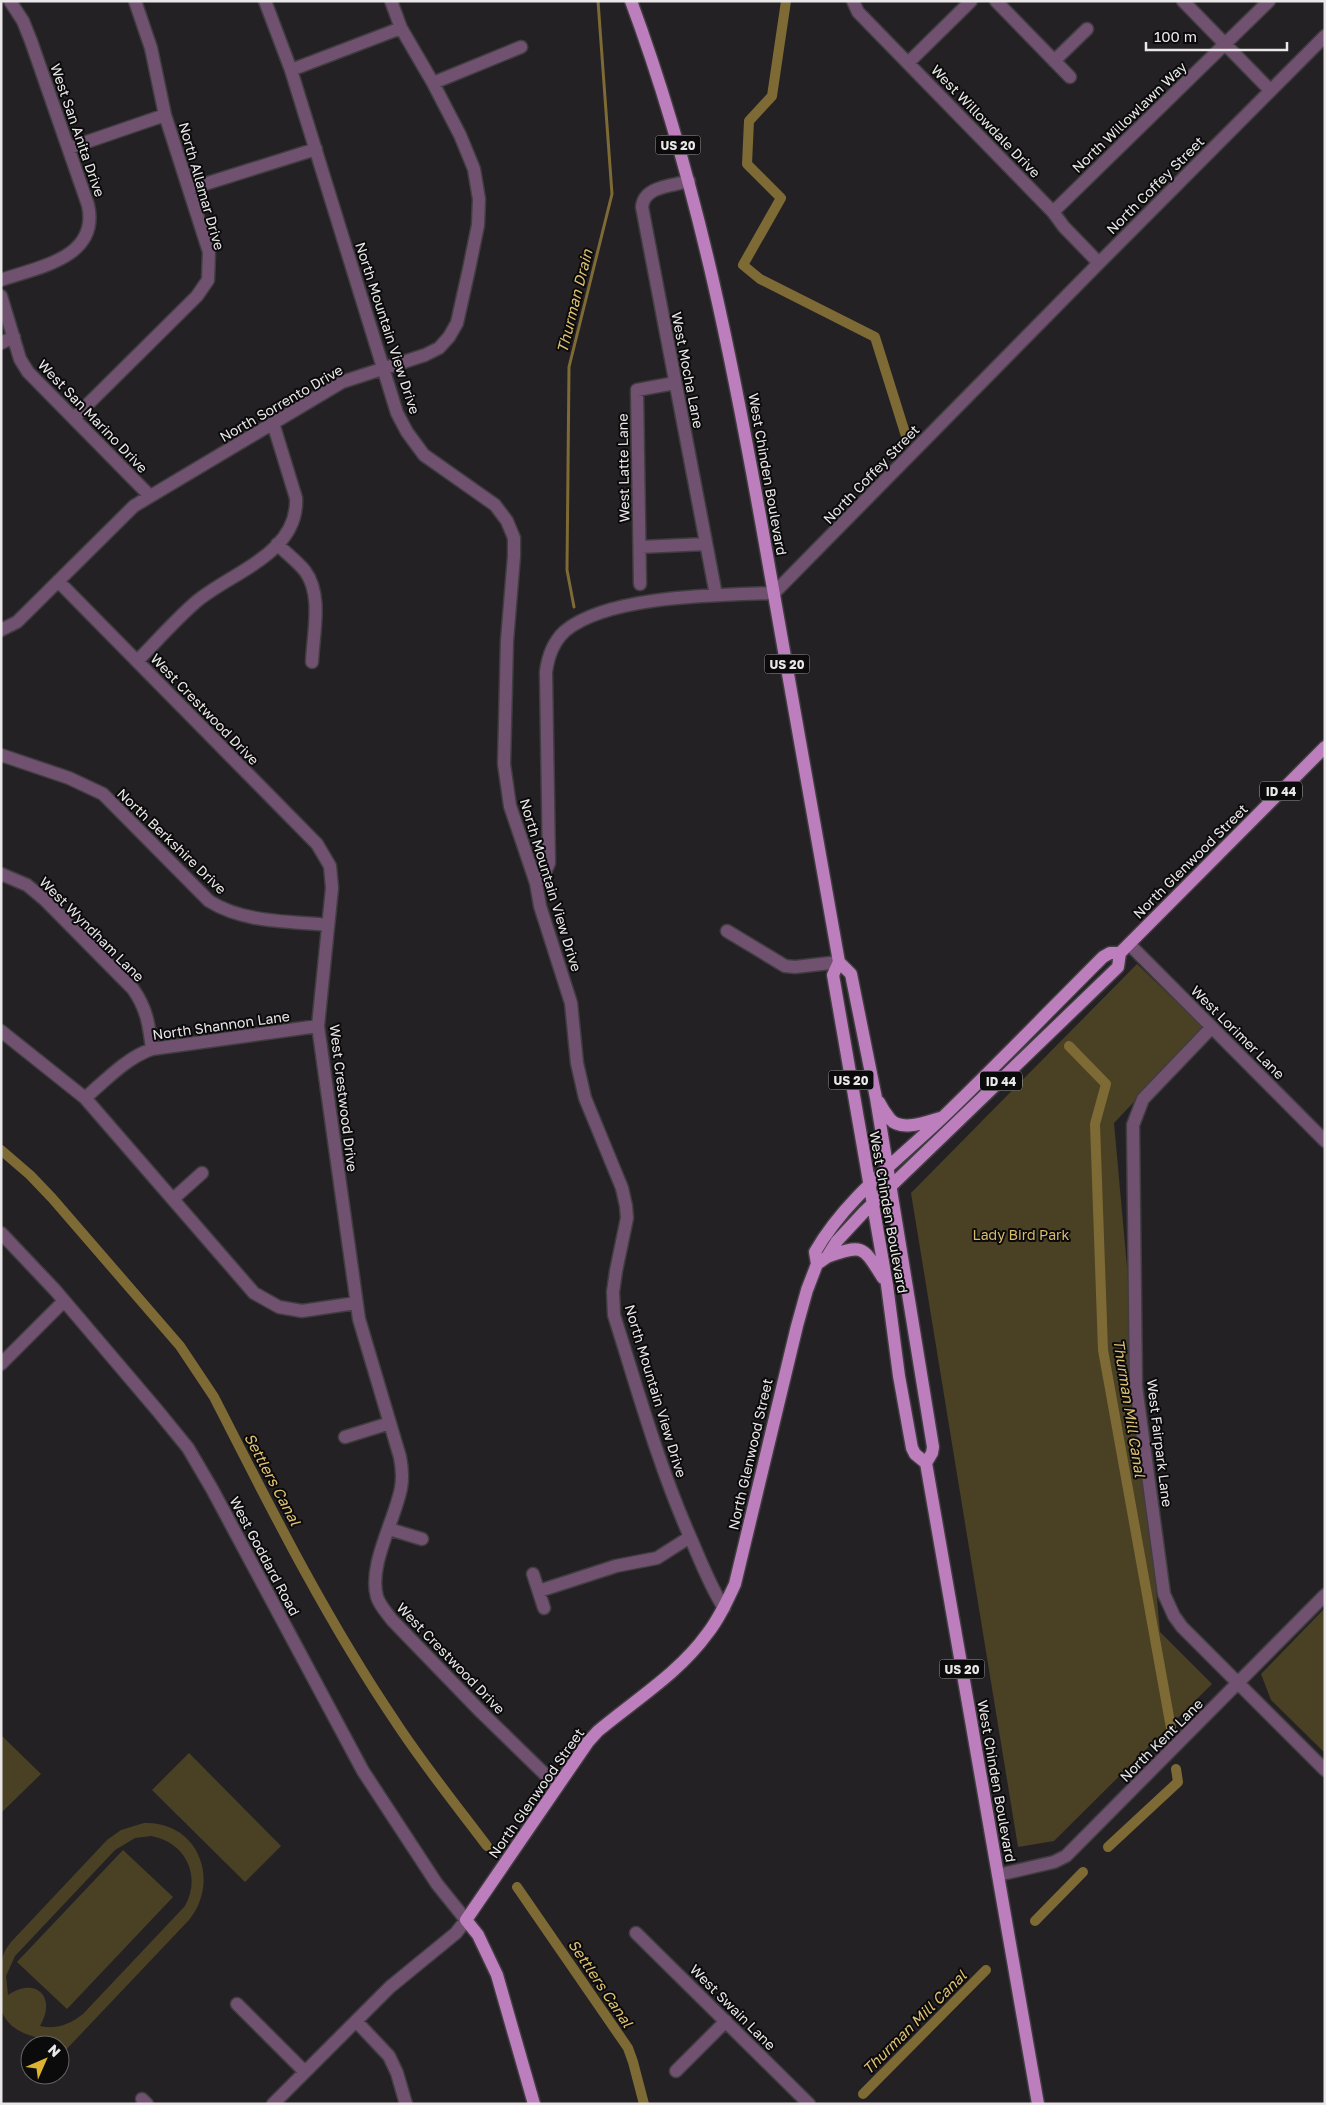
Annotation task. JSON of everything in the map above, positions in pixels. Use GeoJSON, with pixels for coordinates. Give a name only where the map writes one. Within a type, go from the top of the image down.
{"type":"FeatureCollection","features":[{"type":"Feature","properties":{"kind":"main road","name":"West Chinden Boulevard"},"geometry":{"type":"LineString","coordinates":[[631,1],[664,97],[689,181],[717,291],[736,383],[839,962],[833,975],[887,1285],[899,1376],[913,1452],[926,1464],[1038,2104]]}},
{"type":"Feature","properties":{"kind":"main road","name":"North Glenwood Street"},"geometry":{"type":"LineString","coordinates":[[466,1920],[588,1742],[598,1731],[686,1659],[708,1634],[724,1608],[735,1584],[807,1290],[822,1261],[837,1241],[873,1204],[1118,967],[1120,953],[1325,747]]}},
{"type":"Feature","properties":{"kind":"main road","name":"North Glenwood Street"},"geometry":{"type":"LineString","coordinates":[[822,1261],[815,1252],[837,1219],[942,1118],[1103,957],[1110,953],[1120,953]]}},
{"type":"Feature","properties":{"kind":"main road","name":"West Chinden Boulevard"},"geometry":{"type":"LineString","coordinates":[[839,962],[851,974],[876,1098],[932,1447],[932,1453],[926,1464]]}},
{"type":"Feature","properties":{"kind":"main road"},"geometry":{"type":"LineString","coordinates":[[876,1098],[891,1121],[900,1125],[915,1125],[942,1118]]}},
{"type":"Feature","properties":{"kind":"main road"},"geometry":{"type":"LineString","coordinates":[[822,1261],[846,1250],[860,1249],[867,1253],[887,1285]]}},
{"type":"Feature","properties":{"kind":"main road"},"geometry":{"type":"LineString","coordinates":[[466,1920],[478,1936],[497,1975],[534,2104]]}},
{"type":"Feature","properties":{"kind":"street","name":"West San Anita Drive"},"geometry":{"type":"LineString","coordinates":[[1,280],[72,253],[88,232],[90,222],[88,205],[31,41],[23,21],[10,1]]}},
{"type":"Feature","properties":{"kind":"street","name":"North Allamar Drive"},"geometry":{"type":"LineString","coordinates":[[74,418],[197,296],[208,280],[208,252],[165,115],[152,48],[135,1]]}},
{"type":"Feature","properties":{"kind":"street","name":"North Mountain View Drive"},"geometry":{"type":"LineString","coordinates":[[264,1],[291,70],[397,413],[407,432],[424,455],[495,505],[507,521],[514,538],[507,641],[504,764],[510,806],[536,883],[540,906],[570,1003],[577,1063],[585,1098],[622,1188],[626,1206],[627,1218],[614,1285],[614,1315],[658,1459],[714,1592],[724,1608]]}},
{"type":"Feature","properties":{"kind":"street","name":"North Sorrento Drive"},"geometry":{"type":"LineString","coordinates":[[1,630],[17,622],[134,506],[342,382],[426,354],[439,348],[449,337],[457,323],[478,225],[479,198],[474,169],[460,135],[401,28],[391,1]]}},
{"type":"Feature","properties":{"kind":"street","name":"West Willowdale Drive"},"geometry":{"type":"LineString","coordinates":[[853,1],[858,12],[1053,212],[1064,227],[1099,262]]}},
{"type":"Feature","properties":{"kind":"street"},"geometry":{"type":"LineString","coordinates":[[908,63],[971,1]]}},
{"type":"Feature","properties":{"kind":"street"},"geometry":{"type":"LineString","coordinates":[[996,1],[1070,76]]}},
{"type":"Feature","properties":{"kind":"street"},"geometry":{"type":"LineString","coordinates":[[1183,1],[1270,90]]}},
{"type":"Feature","properties":{"kind":"street","name":"North Willowlawn Way"},"geometry":{"type":"LineString","coordinates":[[1053,212],[1269,1]]}},
{"type":"Feature","properties":{"kind":"street"},"geometry":{"type":"LineString","coordinates":[[291,70],[401,28]]}},
{"type":"Feature","properties":{"kind":"street"},"geometry":{"type":"LineString","coordinates":[[1054,61],[1087,29]]}},
{"type":"Feature","properties":{"kind":"street","name":"North Coffey Street"},"geometry":{"type":"LineString","coordinates":[[774,593],[1099,262],[1325,36]]}},
{"type":"Feature","properties":{"kind":"street"},"geometry":{"type":"LineString","coordinates":[[433,83],[521,47]]}},
{"type":"Feature","properties":{"kind":"street"},"geometry":{"type":"LineString","coordinates":[[69,148],[165,115]]}},
{"type":"Feature","properties":{"kind":"street"},"geometry":{"type":"LineString","coordinates":[[188,189],[316,149]]}},
{"type":"Feature","properties":{"kind":"street","name":"West Mocha Lane"},"geometry":{"type":"LineString","coordinates":[[689,181],[651,192],[645,197],[642,206],[716,596]]}},
{"type":"Feature","properties":{"kind":"street","name":"West San Marino Drive"},"geometry":{"type":"LineString","coordinates":[[1,296],[20,359],[28,372],[150,496]]}},
{"type":"Feature","properties":{"kind":"street"},"geometry":{"type":"LineString","coordinates":[[1,344],[14,337]]}},
{"type":"Feature","properties":{"kind":"street","name":"West Latte Lane"},"geometry":{"type":"LineString","coordinates":[[640,584],[637,390],[676,383]]}},
{"type":"Feature","properties":{"kind":"street"},"geometry":{"type":"LineString","coordinates":[[137,661],[197,601],[251,567],[277,544],[291,527],[296,508],[296,498],[273,423]]}},
{"type":"Feature","properties":{"kind":"street"},"geometry":{"type":"LineString","coordinates":[[277,544],[305,572],[312,586],[315,599],[312,662]]}},
{"type":"Feature","properties":{"kind":"street"},"geometry":{"type":"LineString","coordinates":[[640,548],[706,544]]}},
{"type":"Feature","properties":{"kind":"street","name":"West Crestwood Drive"},"geometry":{"type":"LineString","coordinates":[[58,581],[317,844],[330,866],[332,888],[318,1026],[359,1319],[400,1457],[402,1473],[400,1489],[378,1564],[377,1597],[383,1608],[481,1712],[557,1786]]}},
{"type":"Feature","properties":{"kind":"street"},"geometry":{"type":"LineString","coordinates":[[536,883],[544,875],[549,863],[546,672],[552,648],[565,631],[602,612],[642,602],[774,593]]}},
{"type":"Feature","properties":{"kind":"street","name":"North Berkshire Drive"},"geometry":{"type":"LineString","coordinates":[[1,755],[69,778],[103,794],[209,901],[224,910],[242,916],[328,925]]}},
{"type":"Feature","properties":{"kind":"street","name":"West Wyndham Lane"},"geometry":{"type":"LineString","coordinates":[[1,874],[28,885],[133,989],[142,1002],[148,1019],[152,1049]]}},
{"type":"Feature","properties":{"kind":"street"},"geometry":{"type":"LineString","coordinates":[[727,931],[785,966],[795,967],[839,962]]}},
{"type":"Feature","properties":{"kind":"street","name":"West Lorimer Lane"},"geometry":{"type":"LineString","coordinates":[[1129,944],[1325,1141]]}},
{"type":"Feature","properties":{"kind":"street","name":"North Shannon Lane"},"geometry":{"type":"LineString","coordinates":[[85,1098],[138,1053],[152,1049],[318,1026]]}},
{"type":"Feature","properties":{"kind":"street","name":"West Fairpark Lane"},"geometry":{"type":"LineString","coordinates":[[1212,1027],[1143,1099],[1133,1125],[1136,1386],[1164,1594],[1174,1616],[1182,1627],[1325,1770]]}},
{"type":"Feature","properties":{"kind":"street"},"geometry":{"type":"LineString","coordinates":[[1,1031],[85,1098],[254,1293],[279,1307],[302,1311],[356,1303]]}},
{"type":"Feature","properties":{"kind":"street"},"geometry":{"type":"LineString","coordinates":[[172,1199],[202,1173]]}},
{"type":"Feature","properties":{"kind":"street","name":"West Goddard Road"},"geometry":{"type":"LineString","coordinates":[[1,1233],[64,1301],[188,1448],[212,1489],[362,1772],[437,1884],[466,1920]]}},
{"type":"Feature","properties":{"kind":"street"},"geometry":{"type":"LineString","coordinates":[[1,1364],[64,1301]]}},
{"type":"Feature","properties":{"kind":"street"},"geometry":{"type":"LineString","coordinates":[[345,1437],[390,1423]]}},
{"type":"Feature","properties":{"kind":"street"},"geometry":{"type":"LineString","coordinates":[[389,1529],[422,1539]]}},
{"type":"Feature","properties":{"kind":"street"},"geometry":{"type":"LineString","coordinates":[[539,1591],[616,1566],[657,1558],[690,1537]]}},
{"type":"Feature","properties":{"kind":"street"},"geometry":{"type":"LineString","coordinates":[[533,1574],[544,1608]]}},
{"type":"Feature","properties":{"kind":"street","name":"North Kent Lane"},"geometry":{"type":"LineString","coordinates":[[998,1875],[1054,1862],[1066,1856],[1240,1683],[1325,1595]]}},
{"type":"Feature","properties":{"kind":"street","name":"North Glenwood Street"},"geometry":{"type":"LineString","coordinates":[[273,2104],[390,1987],[456,1933],[466,1920]]}},
{"type":"Feature","properties":{"kind":"street","name":"West Swain Lane"},"geometry":{"type":"LineString","coordinates":[[636,1932],[810,2104]]}},
{"type":"Feature","properties":{"kind":"street"},"geometry":{"type":"LineString","coordinates":[[237,2004],[305,2072]]}},
{"type":"Feature","properties":{"kind":"street"},"geometry":{"type":"LineString","coordinates":[[356,2021],[390,2056],[406,2104]]}},
{"type":"Feature","properties":{"kind":"street"},"geometry":{"type":"LineString","coordinates":[[676,2071],[726,2021]]}},
{"type":"Feature","properties":{"kind":"green space","name":"Lady Bird Park"},"geometry":{"type":"Polygon","coordinates":[[[1137,964],[1204,1028],[1114,1123],[1160,1632],[1212,1684],[1054,1841],[1018,1847],[911,1193],[1137,964]]]}},
{"type":"Feature","properties":{"kind":"green space"},"geometry":{"type":"Polygon","coordinates":[[[1325,1608],[1325,1753],[1271,1700],[1261,1674],[1325,1608]]]}},
{"type":"Feature","properties":{"kind":"green space"},"geometry":{"type":"Polygon","coordinates":[[[1,1735],[41,1774],[1,1813],[1,1735]]]}},
{"type":"Feature","properties":{"kind":"green space"},"geometry":{"type":"Polygon","coordinates":[[[189,1753],[281,1846],[245,1882],[152,1790],[189,1753]]]}},
{"type":"Feature","properties":{"kind":"green space"},"geometry":{"type":"Polygon","coordinates":[[[144,1823],[163,1825],[178,1832],[190,1842],[199,1856],[203,1871],[203,1888],[198,1904],[189,1920],[70,2046],[70,2035],[26,2034],[11,2025],[2,2012],[1,1969],[3,1956],[11,1942],[107,1840],[121,1830],[144,1823]],[[151,1836],[135,1838],[115,1850],[15,1956],[6,1976],[8,1995],[27,1988],[41,1992],[45,1998],[46,2006],[45,2016],[40,2026],[52,2027],[63,2025],[83,2014],[185,1906],[192,1883],[191,1872],[181,1853],[163,1839],[151,1836]]]}},
{"type":"Feature","properties":{"kind":"green space"},"geometry":{"type":"Polygon","coordinates":[[[123,1850],[173,1897],[67,2009],[17,1962],[123,1850]]]}},
{"type":"Feature","properties":{"kind":"waterway","name":"Thurman Drain"},"geometry":{"type":"LineString","coordinates":[[574,607],[567,570],[569,367],[612,194],[598,1]]}},
{"type":"Feature","properties":{"kind":"waterway","name":"Thurman Mill Canal"},"geometry":{"type":"LineString","coordinates":[[786,1],[772,96],[749,121],[747,164],[781,198],[743,265],[760,279],[875,337],[906,436]]}},
{"type":"Feature","properties":{"kind":"waterway","name":"Thurman Mill Canal"},"geometry":{"type":"LineString","coordinates":[[1069,1046],[1106,1084],[1095,1124],[1103,1350],[1171,1728]]}},
{"type":"Feature","properties":{"kind":"waterway","name":"Settlers Canal"},"geometry":{"type":"LineString","coordinates":[[1,1150],[30,1175],[52,1198],[180,1346],[214,1397],[256,1480],[345,1643],[417,1753],[487,1846]]}},
{"type":"Feature","properties":{"kind":"waterway","name":"Thurman Mill Canal"},"geometry":{"type":"LineString","coordinates":[[1108,1847],[1178,1782],[1176,1769]]}},
{"type":"Feature","properties":{"kind":"waterway","name":"Thurman Mill Canal"},"geometry":{"type":"LineString","coordinates":[[1035,1921],[1083,1872]]}},
{"type":"Feature","properties":{"kind":"waterway","name":"Settlers Canal"},"geometry":{"type":"LineString","coordinates":[[517,1887],[628,2048],[644,2104]]}},
{"type":"Feature","properties":{"kind":"waterway","name":"Thurman Mill Canal"},"geometry":{"type":"LineString","coordinates":[[863,2094],[986,1970]]}}]}
